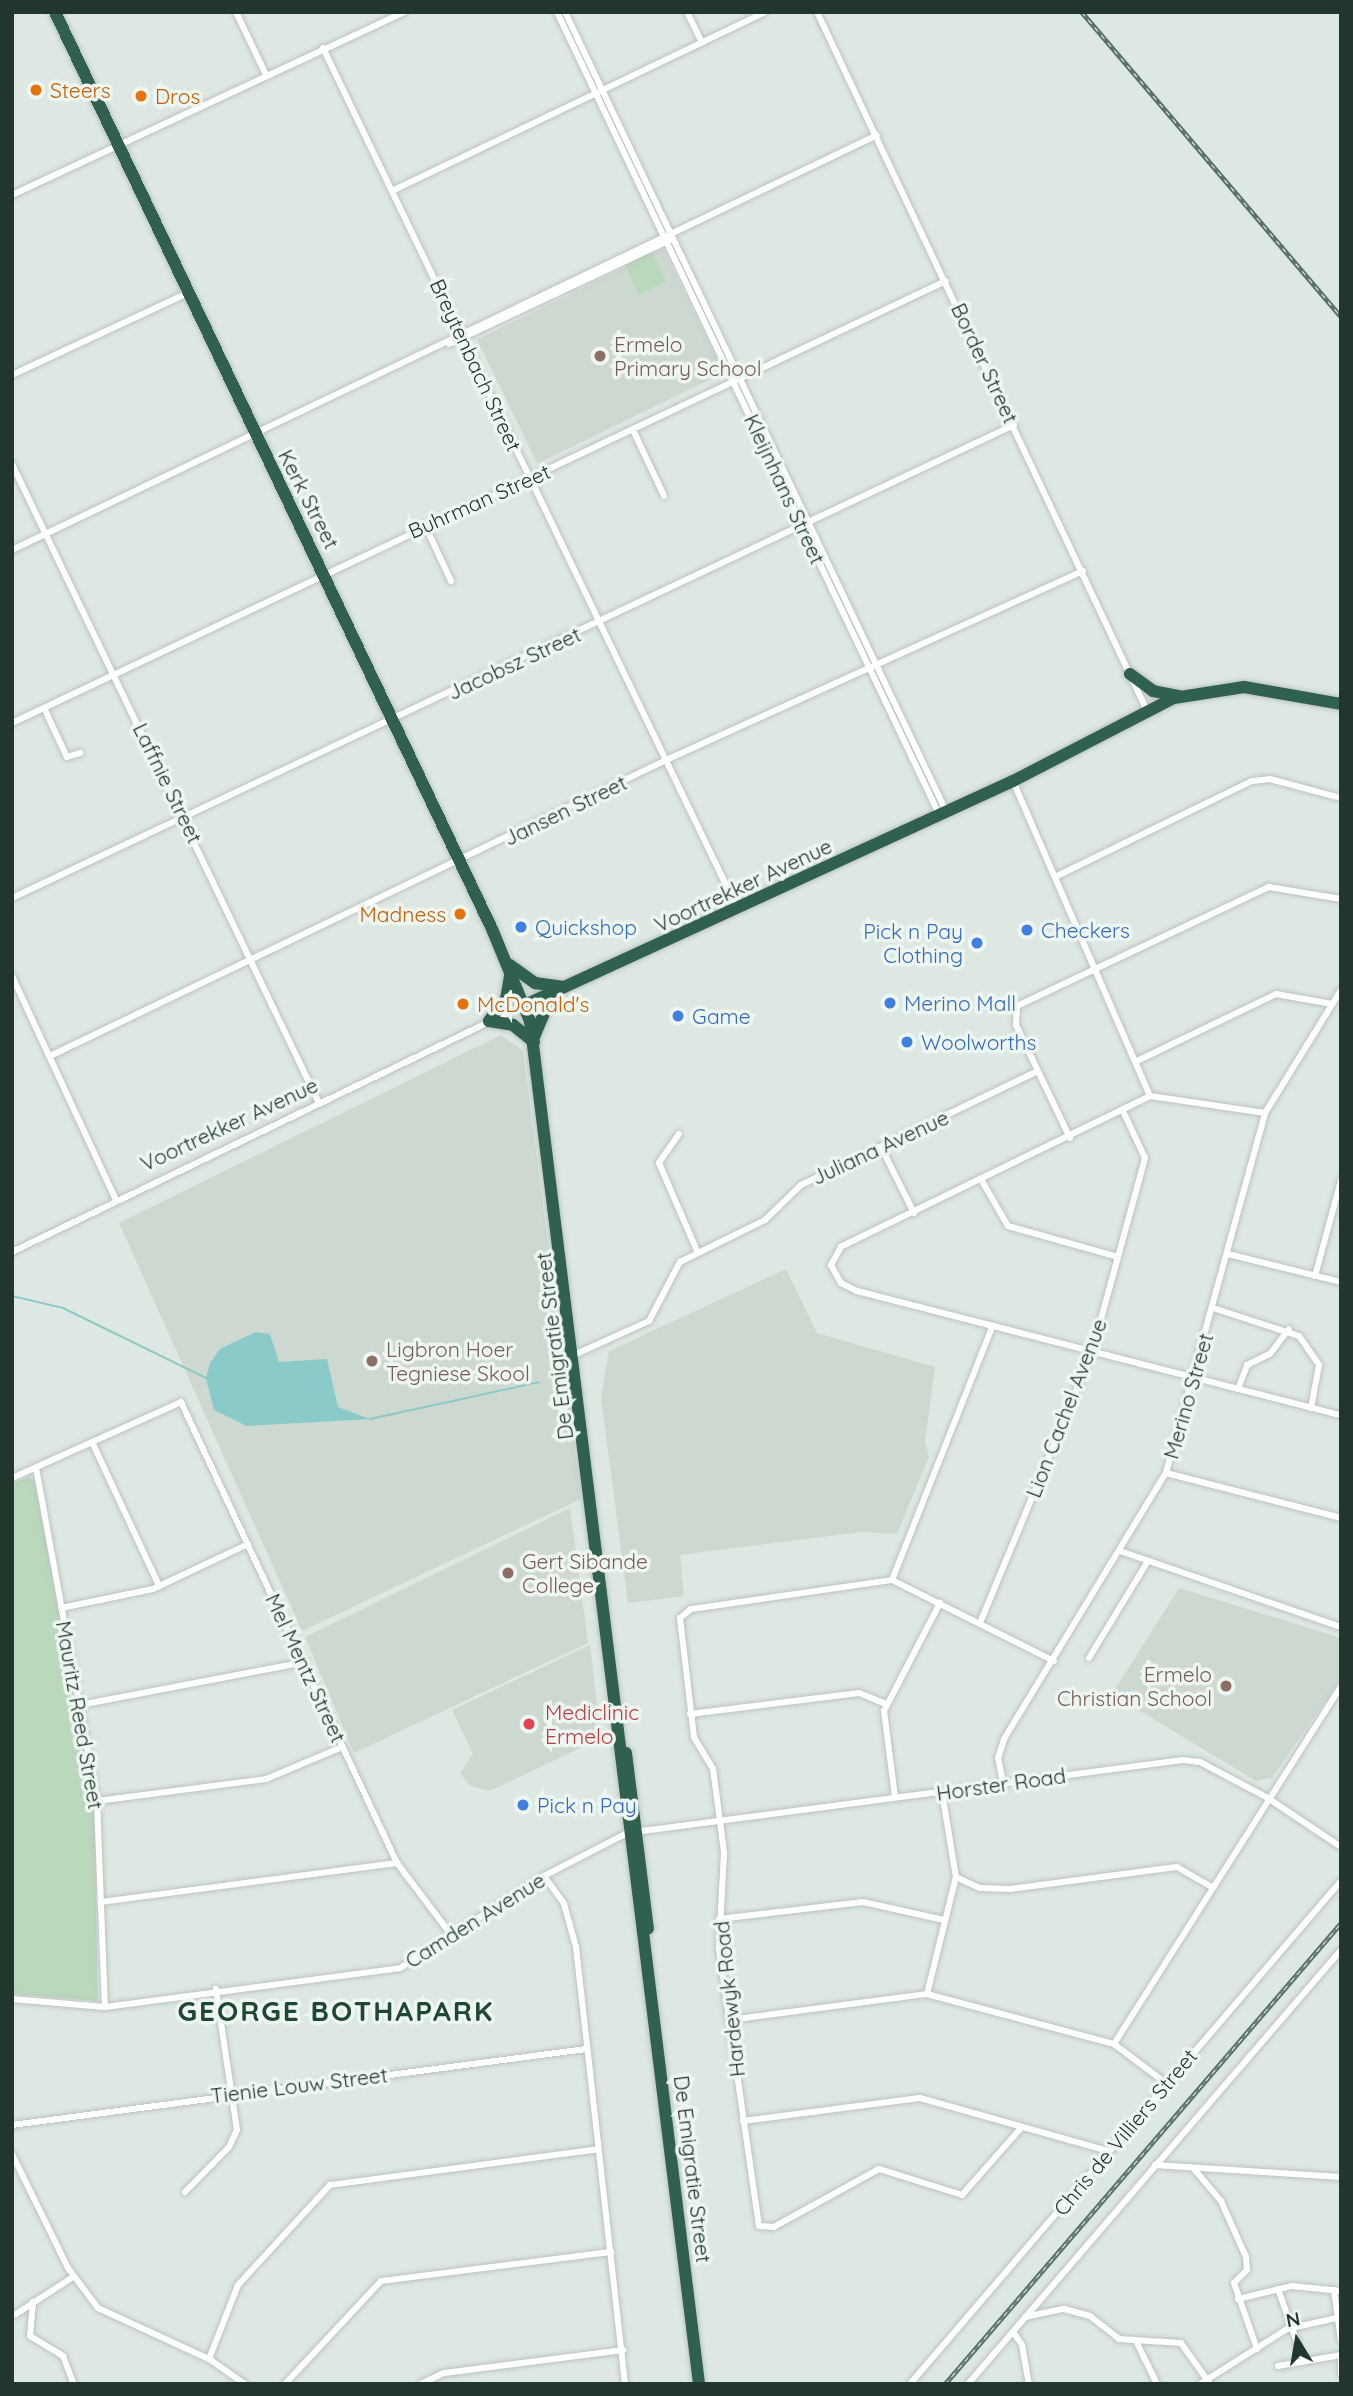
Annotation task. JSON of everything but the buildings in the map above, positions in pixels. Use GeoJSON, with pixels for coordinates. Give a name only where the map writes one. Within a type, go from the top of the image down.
{"type":"FeatureCollection","features":[{"type":"Feature","properties":{"kind":"highway","name":"Kerk Street"},"geometry":{"type":"LineString","coordinates":[[55,12],[186,294],[324,573],[389,721],[460,860],[525,1005]]}},
{"type":"Feature","properties":{"kind":"highway"},"geometry":{"type":"LineString","coordinates":[[1130,674],[1153,691],[1180,696],[1244,687],[1341,704]]}},
{"type":"Feature","properties":{"kind":"highway","name":"Voortrekker Avenue"},"geometry":{"type":"LineString","coordinates":[[525,1005],[737,910],[1013,781],[1180,696]]}},
{"type":"Feature","properties":{"kind":"highway"},"geometry":{"type":"LineString","coordinates":[[1321,701],[1341,711]]}},
{"type":"Feature","properties":{"kind":"highway"},"geometry":{"type":"LineString","coordinates":[[509,966],[535,983],[559,990],[534,1040],[513,1025],[489,1021],[506,999],[509,966]]}},
{"type":"Feature","properties":{"kind":"highway","name":"De Emigratie Street"},"geometry":{"type":"LineString","coordinates":[[525,1005],[534,1040],[575,1355],[612,1684],[697,2380]]}},
{"type":"Feature","properties":{"kind":"street"},"geometry":{"type":"LineString","coordinates":[[236,12],[266,75]]}},
{"type":"Feature","properties":{"kind":"street"},"geometry":{"type":"LineString","coordinates":[[12,195],[404,12]]}},
{"type":"Feature","properties":{"kind":"street","name":"Kleijnhans Street"},"geometry":{"type":"LineString","coordinates":[[557,12],[600,92]]}},
{"type":"Feature","properties":{"kind":"street","name":"Kleijnhans Street"},"geometry":{"type":"LineString","coordinates":[[565,12],[600,92],[943,813]]}},
{"type":"Feature","properties":{"kind":"street"},"geometry":{"type":"LineString","coordinates":[[687,12],[702,43]]}},
{"type":"Feature","properties":{"kind":"street"},"geometry":{"type":"LineString","coordinates":[[394,190],[765,12]]}},
{"type":"Feature","properties":{"kind":"street","name":"Border Street"},"geometry":{"type":"LineString","coordinates":[[817,12],[1149,714]]}},
{"type":"Feature","properties":{"kind":"street","name":"Breytenbach Street"},"geometry":{"type":"LineString","coordinates":[[323,48],[394,190],[737,910]]}},
{"type":"Feature","properties":{"kind":"street"},"geometry":{"type":"LineString","coordinates":[[444,345],[465,341],[681,230],[877,135]]}},
{"type":"Feature","properties":{"kind":"street"},"geometry":{"type":"LineString","coordinates":[[12,550],[444,345],[461,333],[669,236]]}},
{"type":"Feature","properties":{"kind":"street","name":"Buhrman Street"},"geometry":{"type":"LineString","coordinates":[[12,723],[425,525],[633,430],[946,281]]}},
{"type":"Feature","properties":{"kind":"street"},"geometry":{"type":"LineString","coordinates":[[12,374],[186,294]]}},
{"type":"Feature","properties":{"kind":"street","name":"Jacobsz Street"},"geometry":{"type":"LineString","coordinates":[[12,898],[599,624],[1014,425]]}},
{"type":"Feature","properties":{"kind":"street"},"geometry":{"type":"LineString","coordinates":[[633,430],[664,496]]}},
{"type":"Feature","properties":{"kind":"street","name":"Laffnie Street"},"geometry":{"type":"LineString","coordinates":[[12,464],[184,816],[319,1103]]}},
{"type":"Feature","properties":{"kind":"street"},"geometry":{"type":"LineString","coordinates":[[425,525],[451,581]]}},
{"type":"Feature","properties":{"kind":"street","name":"Kleijnhans Street"},"geometry":{"type":"LineString","coordinates":[[806,526],[868,671],[943,813]]}},
{"type":"Feature","properties":{"kind":"street","name":"Jansen Street"},"geometry":{"type":"LineString","coordinates":[[50,1056],[664,761],[876,668],[1083,571]]}},
{"type":"Feature","properties":{"kind":"street"},"geometry":{"type":"LineString","coordinates":[[44,708],[67,757],[80,753]]}},
{"type":"Feature","properties":{"kind":"street"},"geometry":{"type":"LineString","coordinates":[[1057,876],[1252,781],[1270,779],[1337,797]]}},
{"type":"Feature","properties":{"kind":"street"},"geometry":{"type":"LineString","coordinates":[[1013,781],[1099,966],[1139,1060],[1150,1096]]}},
{"type":"Feature","properties":{"kind":"street"},"geometry":{"type":"LineString","coordinates":[[1070,1138],[1036,1072],[1015,1009],[1099,966],[1269,887],[1341,899]]}},
{"type":"Feature","properties":{"kind":"street"},"geometry":{"type":"LineString","coordinates":[[12,976],[116,1199]]}},
{"type":"Feature","properties":{"kind":"street","name":"Merino Street"},"geometry":{"type":"LineString","coordinates":[[1003,1783],[1001,1744],[1054,1661],[1166,1473],[1265,1113],[1341,990]]}},
{"type":"Feature","properties":{"kind":"street"},"geometry":{"type":"LineString","coordinates":[[1139,1060],[1276,994],[1332,1004]]}},
{"type":"Feature","properties":{"kind":"street","name":"Voortrekker Avenue"},"geometry":{"type":"LineString","coordinates":[[12,1252],[116,1199],[525,1005]]}},
{"type":"Feature","properties":{"kind":"street","name":"Juliana Avenue"},"geometry":{"type":"LineString","coordinates":[[575,1355],[653,1318],[673,1270],[697,1251],[765,1220],[808,1181],[1036,1072]]}},
{"type":"Feature","properties":{"kind":"street"},"geometry":{"type":"LineString","coordinates":[[1265,1113],[1150,1096],[1070,1138],[841,1247],[831,1265],[852,1290],[1341,1415]]}},
{"type":"Feature","properties":{"kind":"street","name":"Lion Cachel Avenue"},"geometry":{"type":"LineString","coordinates":[[981,1623],[1092,1352],[1145,1154],[1124,1111]]}},
{"type":"Feature","properties":{"kind":"street"},"geometry":{"type":"LineString","coordinates":[[679,1134],[659,1163],[697,1251]]}},
{"type":"Feature","properties":{"kind":"street"},"geometry":{"type":"LineString","coordinates":[[881,1146],[914,1213]]}},
{"type":"Feature","properties":{"kind":"street"},"geometry":{"type":"LineString","coordinates":[[1315,1276],[1341,1180]]}},
{"type":"Feature","properties":{"kind":"street"},"geometry":{"type":"LineString","coordinates":[[982,1181],[1008,1226],[1118,1257]]}},
{"type":"Feature","properties":{"kind":"street"},"geometry":{"type":"LineString","coordinates":[[1228,1254],[1341,1282]]}},
{"type":"Feature","properties":{"kind":"street"},"geometry":{"type":"LineString","coordinates":[[1213,1308],[1289,1329],[1318,1360],[1311,1408]]}},
{"type":"Feature","properties":{"kind":"street"},"geometry":{"type":"LineString","coordinates":[[993,1325],[892,1580],[1054,1661]]}},
{"type":"Feature","properties":{"kind":"street"},"geometry":{"type":"LineString","coordinates":[[1238,1389],[1247,1366],[1270,1354],[1289,1329]]}},
{"type":"Feature","properties":{"kind":"street","name":"Mel Mentz Street"},"geometry":{"type":"LineString","coordinates":[[92,1441],[168,1403],[183,1404],[397,1863],[452,1936]]}},
{"type":"Feature","properties":{"kind":"street"},"geometry":{"type":"LineString","coordinates":[[12,1478],[92,1441],[159,1586]]}},
{"type":"Feature","properties":{"kind":"street","name":"Mauritz Reed Street"},"geometry":{"type":"LineString","coordinates":[[36,1468],[97,1801],[105,2007]]}},
{"type":"Feature","properties":{"kind":"street"},"geometry":{"type":"LineString","coordinates":[[1166,1473],[1341,1518]]}},
{"type":"Feature","properties":{"kind":"street"},"geometry":{"type":"LineString","coordinates":[[61,1608],[159,1586],[248,1544]]}},
{"type":"Feature","properties":{"kind":"street"},"geometry":{"type":"LineString","coordinates":[[1120,1551],[1341,1627]]}},
{"type":"Feature","properties":{"kind":"street"},"geometry":{"type":"LineString","coordinates":[[1089,1658],[1148,1560]]}},
{"type":"Feature","properties":{"kind":"street","name":"Hardewyk Road"},"geometry":{"type":"LineString","coordinates":[[892,1580],[685,1611],[679,1622],[694,1740],[713,1769],[725,1864],[719,1919],[729,2020],[759,2226],[774,2227],[879,2169],[962,2195],[1021,2128]]}},
{"type":"Feature","properties":{"kind":"street"},"geometry":{"type":"LineString","coordinates":[[895,1797],[886,1704],[940,1603]]}},
{"type":"Feature","properties":{"kind":"street"},"geometry":{"type":"LineString","coordinates":[[80,1705],[305,1662]]}},
{"type":"Feature","properties":{"kind":"street"},"geometry":{"type":"LineString","coordinates":[[1114,2044],[1266,1797],[1341,1686]]}},
{"type":"Feature","properties":{"kind":"street"},"geometry":{"type":"LineString","coordinates":[[690,1714],[859,1693],[886,1704]]}},
{"type":"Feature","properties":{"kind":"street"},"geometry":{"type":"LineString","coordinates":[[97,1801],[266,1779],[342,1747]]}},
{"type":"Feature","properties":{"kind":"street","name":"Horster Road"},"geometry":{"type":"LineString","coordinates":[[632,1832],[1192,1759],[1266,1797],[1341,1847]]}},
{"type":"Feature","properties":{"kind":"street"},"geometry":{"type":"LineString","coordinates":[[927,1994],[956,1877],[942,1793]]}},
{"type":"Feature","properties":{"kind":"street","name":"Camden Avenue"},"geometry":{"type":"LineString","coordinates":[[12,1999],[105,2007],[216,1989],[400,1968],[544,1876],[632,1832]]}},
{"type":"Feature","properties":{"kind":"street"},"geometry":{"type":"LineString","coordinates":[[100,1902],[397,1863]]}},
{"type":"Feature","properties":{"kind":"street"},"geometry":{"type":"LineString","coordinates":[[956,1877],[980,1888],[1010,1889],[1177,1867],[1211,1887]]}},
{"type":"Feature","properties":{"kind":"street"},"geometry":{"type":"LineString","coordinates":[[544,1876],[570,1920],[624,2350],[625,2384]]}},
{"type":"Feature","properties":{"kind":"street","name":"Chris de Villiers Street"},"geometry":{"type":"LineString","coordinates":[[910,2384],[1341,1881]]}},
{"type":"Feature","properties":{"kind":"street"},"geometry":{"type":"LineString","coordinates":[[719,1919],[863,1902],[944,1920]]}},
{"type":"Feature","properties":{"kind":"street"},"geometry":{"type":"LineString","coordinates":[[968,2384],[1341,1950]]}},
{"type":"Feature","properties":{"kind":"street"},"geometry":{"type":"LineString","coordinates":[[185,2192],[234,2139],[233,2092],[216,1989]]}},
{"type":"Feature","properties":{"kind":"street"},"geometry":{"type":"LineString","coordinates":[[729,2020],[927,1994],[1114,2044],[1166,2083]]}},
{"type":"Feature","properties":{"kind":"street","name":"Tienie Louw Street"},"geometry":{"type":"LineString","coordinates":[[12,2125],[233,2092],[586,2049]]}},
{"type":"Feature","properties":{"kind":"street"},"geometry":{"type":"LineString","coordinates":[[743,2120],[920,2098],[1109,2151]]}},
{"type":"Feature","properties":{"kind":"street"},"geometry":{"type":"LineString","coordinates":[[208,2359],[238,2285],[330,2185],[598,2149]]}},
{"type":"Feature","properties":{"kind":"street"},"geometry":{"type":"LineString","coordinates":[[12,2154],[73,2277],[109,2317],[208,2359],[245,2384]]}},
{"type":"Feature","properties":{"kind":"street"},"geometry":{"type":"LineString","coordinates":[[1155,2165],[1341,2177]]}},
{"type":"Feature","properties":{"kind":"street"},"geometry":{"type":"LineString","coordinates":[[1194,2169],[1221,2201],[1246,2257],[1247,2270],[1234,2281],[1257,2348]]}},
{"type":"Feature","properties":{"kind":"street"},"geometry":{"type":"LineString","coordinates":[[285,2384],[382,2281],[611,2252]]}},
{"type":"Feature","properties":{"kind":"street"},"geometry":{"type":"LineString","coordinates":[[16,2314],[73,2277]]}},
{"type":"Feature","properties":{"kind":"street"},"geometry":{"type":"LineString","coordinates":[[1238,2299],[1278,2289],[1337,2290],[1337,2317],[1341,2341]]}},
{"type":"Feature","properties":{"kind":"street"},"geometry":{"type":"LineString","coordinates":[[1278,2289],[1304,2362]]}},
{"type":"Feature","properties":{"kind":"street"},"geometry":{"type":"LineString","coordinates":[[33,2302],[30,2336],[63,2356],[74,2384]]}},
{"type":"Feature","properties":{"kind":"street"},"geometry":{"type":"LineString","coordinates":[[1024,2317],[1064,2309],[1137,2343],[1185,2345],[1209,2382]]}},
{"type":"Feature","properties":{"kind":"street"},"geometry":{"type":"LineString","coordinates":[[1200,2384],[1209,2382],[1291,2328],[1337,2317]]}},
{"type":"Feature","properties":{"kind":"street"},"geometry":{"type":"LineString","coordinates":[[1013,2332],[1022,2345],[1030,2384]]}},
{"type":"Feature","properties":{"kind":"street"},"geometry":{"type":"LineString","coordinates":[[1137,2343],[1157,2384]]}},
{"type":"Feature","properties":{"kind":"street"},"geometry":{"type":"LineString","coordinates":[[421,2384],[444,2374],[624,2350]]}},
{"type":"Feature","properties":{"kind":"street"},"geometry":{"type":"LineString","coordinates":[[1278,2367],[1341,2356],[1341,2374]]}},
{"type":"Feature","properties":{"kind":"shaded area","name":"Ermelo Primary School"},"geometry":{"type":"Polygon","coordinates":[[[663,249],[723,373],[537,464],[477,340],[663,249]]]}},
{"type":"Feature","properties":{"kind":"shaded area","name":"Ligbron Hoer Tegniese Skool"},"geometry":{"type":"Polygon","coordinates":[[[501,1035],[523,1051],[581,1499],[302,1631],[119,1223],[501,1035]]]}},
{"type":"Feature","properties":{"kind":"shaded area"},"geometry":{"type":"Polygon","coordinates":[[[786,1269],[817,1333],[935,1367],[925,1442],[929,1457],[897,1534],[861,1532],[680,1555],[684,1596],[628,1603],[601,1398],[609,1351],[786,1269]]]}},
{"type":"Feature","properties":{"kind":"shaded area","name":"Gert Sibande College"},"geometry":{"type":"Polygon","coordinates":[[[570,1508],[588,1643],[354,1753],[305,1637],[570,1508]]]}},
{"type":"Feature","properties":{"kind":"shaded area","name":"Ermelo Christian School"},"geometry":{"type":"Polygon","coordinates":[[[1179,1588],[1341,1638],[1341,1678],[1272,1778],[1256,1781],[1112,1694],[1179,1588]]]}},
{"type":"Feature","properties":{"kind":"shaded area","name":"Mediclinic Ermelo"},"geometry":{"type":"Polygon","coordinates":[[[590,1645],[601,1738],[490,1791],[470,1786],[460,1773],[473,1754],[452,1710],[590,1645]]]}},
{"type":"Feature","properties":{"kind":"green space"},"geometry":{"type":"Polygon","coordinates":[[[652,252],[666,282],[639,295],[625,265],[652,252]]]}},
{"type":"Feature","properties":{"kind":"green space"},"geometry":{"type":"Polygon","coordinates":[[[28,1477],[35,1480],[94,1799],[98,2001],[12,1994],[12,1484],[28,1477]]]}},
{"type":"Feature","properties":{"kind":"water"},"geometry":{"type":"Polygon","coordinates":[[[256,1332],[270,1334],[279,1362],[327,1359],[338,1407],[370,1419],[247,1426],[214,1410],[206,1378],[210,1363],[220,1349],[256,1332]]]}},
{"type":"Feature","properties":{"kind":"waterway"},"geometry":{"type":"LineString","coordinates":[[12,1296],[63,1308],[206,1378]]}},
{"type":"Feature","properties":{"kind":"waterway"},"geometry":{"type":"LineString","coordinates":[[370,1419],[539,1382]]}},
{"type":"Feature","properties":{"kind":"railway"},"geometry":{"type":"LineString","coordinates":[[1082,12],[1341,316]]}},
{"type":"Feature","properties":{"kind":"railway"},"geometry":{"type":"LineString","coordinates":[[945,2384],[1341,1923]]}},
{"type":"Feature","properties":{"kind":"place","name":"Steers"},"geometry":{"type":"Point","coordinates":[36,90]}},
{"type":"Feature","properties":{"kind":"place","name":"Dros"},"geometry":{"type":"Point","coordinates":[141,96]}},
{"type":"Feature","properties":{"kind":"place","name":"Ermelo Primary School"},"geometry":{"type":"Point","coordinates":[600,356]}},
{"type":"Feature","properties":{"kind":"place","name":"Madness"},"geometry":{"type":"Point","coordinates":[460,914]}},
{"type":"Feature","properties":{"kind":"place","name":"Quickshop"},"geometry":{"type":"Point","coordinates":[521,927]}},
{"type":"Feature","properties":{"kind":"place","name":"Checkers"},"geometry":{"type":"Point","coordinates":[1027,930]}},
{"type":"Feature","properties":{"kind":"place","name":"Pick n Pay Clothing"},"geometry":{"type":"Point","coordinates":[977,943]}},
{"type":"Feature","properties":{"kind":"place","name":"Merino Mall"},"geometry":{"type":"Point","coordinates":[890,1003]}},
{"type":"Feature","properties":{"kind":"place","name":"McDonald's"},"geometry":{"type":"Point","coordinates":[463,1004]}},
{"type":"Feature","properties":{"kind":"place","name":"Game"},"geometry":{"type":"Point","coordinates":[678,1016]}},
{"type":"Feature","properties":{"kind":"place","name":"Woolworths"},"geometry":{"type":"Point","coordinates":[907,1042]}},
{"type":"Feature","properties":{"kind":"place","name":"Ligbron Hoer Tegniese Skool"},"geometry":{"type":"Point","coordinates":[372,1361]}},
{"type":"Feature","properties":{"kind":"place","name":"Gert Sibande College"},"geometry":{"type":"Point","coordinates":[508,1573]}},
{"type":"Feature","properties":{"kind":"place","name":"Ermelo Christian School"},"geometry":{"type":"Point","coordinates":[1226,1686]}},
{"type":"Feature","properties":{"kind":"place","name":"Mediclinic Ermelo"},"geometry":{"type":"Point","coordinates":[529,1724]}},
{"type":"Feature","properties":{"kind":"place","name":"Pick n Pay"},"geometry":{"type":"Point","coordinates":[523,1805]}},
{"type":"Feature","properties":{"kind":"district","name":"GEORGE BOTHAPARK"},"geometry":{"type":"Point","coordinates":[336,2011]}}]}
